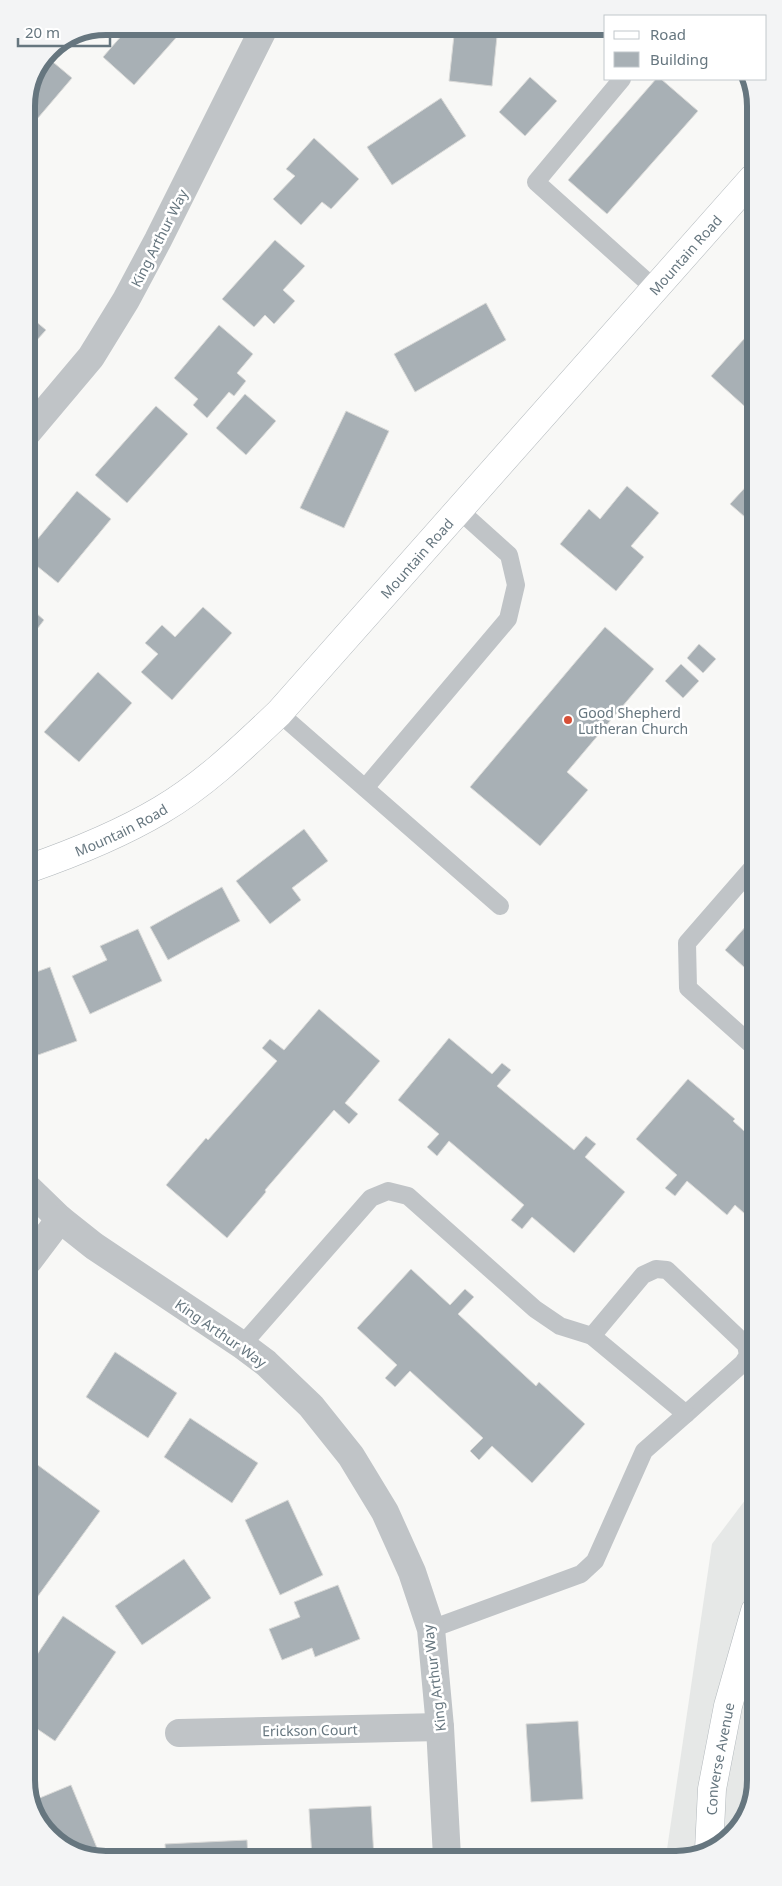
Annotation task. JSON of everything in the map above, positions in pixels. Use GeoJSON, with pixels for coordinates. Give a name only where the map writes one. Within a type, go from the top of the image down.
{"type":"FeatureCollection","features":[{"type":"Feature","properties":{"kind":"street","name":"King Arthur Way"},"geometry":{"type":"LineString","coordinates":[[35,424],[91,357],[126,300],[260,35]]}},
{"type":"Feature","properties":{"kind":"street","name":"Mountain Road"},"geometry":{"type":"LineString","coordinates":[[35,867],[92,846],[162,810],[228,762],[279,712],[747,185]]}},
{"type":"Feature","properties":{"kind":"street","name":"King Arthur Way"},"geometry":{"type":"LineString","coordinates":[[35,1196],[60,1219],[94,1246],[266,1363],[311,1406],[351,1456],[389,1521],[412,1572],[431,1630],[440,1727],[447,1851]]}},
{"type":"Feature","properties":{"kind":"street"},"geometry":{"type":"LineString","coordinates":[[35,1252],[60,1219]]}},
{"type":"Feature","properties":{"kind":"street","name":"Converse Avenue"},"geometry":{"type":"LineString","coordinates":[[709,1843],[712,1789],[728,1706],[747,1639]]}},
{"type":"Feature","properties":{"kind":"street","name":"Erickson Court"},"geometry":{"type":"LineString","coordinates":[[179,1733],[440,1727]]}},
{"type":"Feature","properties":{"kind":"lane"},"geometry":{"type":"LineString","coordinates":[[621,80],[536,182],[654,288]]}},
{"type":"Feature","properties":{"kind":"lane"},"geometry":{"type":"LineString","coordinates":[[365,788],[508,619],[516,584],[509,555],[459,510]]}},
{"type":"Feature","properties":{"kind":"lane"},"geometry":{"type":"LineString","coordinates":[[279,712],[500,906]]}},
{"type":"Feature","properties":{"kind":"lane"},"geometry":{"type":"LineString","coordinates":[[747,874],[687,943],[688,988],[747,1041]]}},
{"type":"Feature","properties":{"kind":"lane"},"geometry":{"type":"LineString","coordinates":[[242,1345],[371,1198],[388,1190],[408,1196],[535,1310],[560,1326],[592,1336],[686,1414]]}},
{"type":"Feature","properties":{"kind":"lane"},"geometry":{"type":"LineString","coordinates":[[592,1336],[643,1275],[656,1269],[667,1270],[746,1345],[747,1350]]}},
{"type":"Feature","properties":{"kind":"lane"},"geometry":{"type":"LineString","coordinates":[[431,1630],[582,1574],[595,1561],[644,1451],[743,1363],[747,1357]]}},
{"type":"Feature","properties":{"kind":"shaded area"},"geometry":{"type":"Polygon","coordinates":[[[747,1498],[746,1794],[732,1823],[715,1839],[690,1850],[667,1851],[712,1544],[747,1498]]]}},
{"type":"Feature","properties":{"kind":"building"},"geometry":{"type":"Polygon","coordinates":[[[122,35],[178,35],[134,85],[103,57],[122,35]]]}},
{"type":"Feature","properties":{"kind":"building"},"geometry":{"type":"Polygon","coordinates":[[[454,35],[497,35],[492,86],[449,81],[454,35]]]}},
{"type":"Feature","properties":{"kind":"building"},"geometry":{"type":"Polygon","coordinates":[[[52,61],[72,78],[35,121],[37,88],[42,75],[50,63],[52,61]]]}},
{"type":"Feature","properties":{"kind":"building"},"geometry":{"type":"Polygon","coordinates":[[[530,77],[557,101],[525,136],[499,112],[530,77]]]}},
{"type":"Feature","properties":{"kind":"building"},"geometry":{"type":"Polygon","coordinates":[[[655,80],[662,80],[698,111],[607,214],[568,180],[655,80]]]}},
{"type":"Feature","properties":{"kind":"building"},"geometry":{"type":"Polygon","coordinates":[[[441,98],[466,136],[392,185],[367,147],[441,98]]]}},
{"type":"Feature","properties":{"kind":"building"},"geometry":{"type":"Polygon","coordinates":[[[314,138],[359,179],[331,209],[322,202],[301,225],[273,199],[295,176],[286,169],[314,138]]]}},
{"type":"Feature","properties":{"kind":"building"},"geometry":{"type":"Polygon","coordinates":[[[275,240],[305,266],[283,290],[295,301],[274,324],[265,315],[254,327],[222,299],[275,240]]]}},
{"type":"Feature","properties":{"kind":"building"},"geometry":{"type":"Polygon","coordinates":[[[486,303],[506,340],[415,392],[394,354],[486,303]]]}},
{"type":"Feature","properties":{"kind":"building"},"geometry":{"type":"Polygon","coordinates":[[[35,321],[46,330],[35,342],[35,321]]]}},
{"type":"Feature","properties":{"kind":"building"},"geometry":{"type":"Polygon","coordinates":[[[219,325],[253,354],[237,373],[246,381],[234,396],[229,392],[207,418],[193,405],[198,399],[174,378],[219,325]]]}},
{"type":"Feature","properties":{"kind":"building"},"geometry":{"type":"Polygon","coordinates":[[[747,336],[747,408],[711,376],[747,336]]]}},
{"type":"Feature","properties":{"kind":"building"},"geometry":{"type":"Polygon","coordinates":[[[245,394],[276,421],[246,455],[216,428],[245,394]]]}},
{"type":"Feature","properties":{"kind":"building"},"geometry":{"type":"Polygon","coordinates":[[[156,406],[188,434],[127,503],[95,475],[156,406]]]}},
{"type":"Feature","properties":{"kind":"building"},"geometry":{"type":"Polygon","coordinates":[[[346,411],[389,431],[344,528],[300,508],[346,411]]]}},
{"type":"Feature","properties":{"kind":"building"},"geometry":{"type":"Polygon","coordinates":[[[627,486],[659,513],[631,546],[644,557],[616,591],[560,544],[589,509],[600,519],[627,486]]]}},
{"type":"Feature","properties":{"kind":"building"},"geometry":{"type":"Polygon","coordinates":[[[747,486],[747,519],[730,504],[747,486]]]}},
{"type":"Feature","properties":{"kind":"building"},"geometry":{"type":"Polygon","coordinates":[[[77,491],[111,519],[58,583],[35,564],[35,542],[77,491]]]}},
{"type":"Feature","properties":{"kind":"building"},"geometry":{"type":"Polygon","coordinates":[[[203,607],[232,633],[172,700],[141,672],[158,654],[145,643],[162,625],[175,637],[203,607]]]}},
{"type":"Feature","properties":{"kind":"building"},"geometry":{"type":"Polygon","coordinates":[[[35,612],[44,620],[35,632],[35,612]]]}},
{"type":"Feature","properties":{"kind":"building","name":"Good Shepherd Lutheran Church"},"geometry":{"type":"Polygon","coordinates":[[[605,627],[654,669],[567,772],[588,790],[540,846],[470,787],[605,627]]]}},
{"type":"Feature","properties":{"kind":"building"},"geometry":{"type":"Polygon","coordinates":[[[699,644],[716,659],[703,673],[687,658],[699,644]]]}},
{"type":"Feature","properties":{"kind":"building"},"geometry":{"type":"Polygon","coordinates":[[[681,664],[699,681],[683,698],[665,681],[681,664]]]}},
{"type":"Feature","properties":{"kind":"building"},"geometry":{"type":"Polygon","coordinates":[[[98,672],[132,703],[79,762],[44,732],[98,672]]]}},
{"type":"Feature","properties":{"kind":"building"},"geometry":{"type":"Polygon","coordinates":[[[304,829],[328,861],[292,888],[301,900],[270,924],[236,881],[304,829]]]}},
{"type":"Feature","properties":{"kind":"building"},"geometry":{"type":"Polygon","coordinates":[[[222,887],[240,921],[168,960],[150,927],[222,887]]]}},
{"type":"Feature","properties":{"kind":"building"},"geometry":{"type":"Polygon","coordinates":[[[747,925],[747,970],[725,950],[747,925]]]}},
{"type":"Feature","properties":{"kind":"building"},"geometry":{"type":"Polygon","coordinates":[[[138,929],[162,981],[90,1014],[72,976],[107,960],[100,946],[138,929]]]}},
{"type":"Feature","properties":{"kind":"building"},"geometry":{"type":"Polygon","coordinates":[[[50,967],[77,1041],[38,1055],[35,1046],[35,972],[50,967]]]}},
{"type":"Feature","properties":{"kind":"building"},"geometry":{"type":"Polygon","coordinates":[[[319,1009],[380,1061],[345,1103],[358,1114],[349,1124],[334,1110],[265,1190],[266,1192],[227,1238],[166,1185],[206,1138],[208,1140],[277,1061],[262,1048],[270,1039],[284,1050],[319,1009]]]}},
{"type":"Feature","properties":{"kind":"building"},"geometry":{"type":"Polygon","coordinates":[[[449,1038],[492,1074],[502,1063],[511,1070],[497,1086],[574,1150],[586,1136],[596,1144],[585,1157],[625,1192],[574,1253],[532,1217],[522,1229],[511,1220],[524,1205],[449,1141],[437,1156],[427,1147],[439,1134],[398,1100],[449,1038]]]}},
{"type":"Feature","properties":{"kind":"building"},"geometry":{"type":"Polygon","coordinates":[[[688,1079],[735,1119],[733,1121],[747,1134],[747,1216],[735,1205],[727,1215],[687,1181],[675,1196],[665,1188],[677,1175],[636,1139],[688,1079]]]}},
{"type":"Feature","properties":{"kind":"building"},"geometry":{"type":"Polygon","coordinates":[[[411,1269],[450,1305],[465,1289],[474,1297],[458,1314],[536,1386],[539,1382],[585,1424],[532,1483],[492,1446],[479,1460],[470,1451],[483,1438],[410,1371],[395,1387],[385,1378],[397,1365],[357,1328],[411,1269]]]}},
{"type":"Feature","properties":{"kind":"building"},"geometry":{"type":"Polygon","coordinates":[[[115,1352],[177,1393],[148,1438],[86,1397],[115,1352]]]}},
{"type":"Feature","properties":{"kind":"building"},"geometry":{"type":"Polygon","coordinates":[[[190,1418],[258,1463],[232,1503],[164,1457],[190,1418]]]}},
{"type":"Feature","properties":{"kind":"building"},"geometry":{"type":"Polygon","coordinates":[[[35,1463],[100,1511],[35,1600],[35,1463]]]}},
{"type":"Feature","properties":{"kind":"building"},"geometry":{"type":"Polygon","coordinates":[[[288,1500],[323,1575],[280,1595],[245,1520],[288,1500]]]}},
{"type":"Feature","properties":{"kind":"building"},"geometry":{"type":"Polygon","coordinates":[[[184,1559],[211,1598],[142,1645],[115,1606],[184,1559]]]}},
{"type":"Feature","properties":{"kind":"building"},"geometry":{"type":"Polygon","coordinates":[[[338,1585],[360,1639],[315,1657],[312,1648],[282,1660],[269,1629],[300,1617],[294,1602],[338,1585]]]}},
{"type":"Feature","properties":{"kind":"building"},"geometry":{"type":"Polygon","coordinates":[[[63,1616],[116,1652],[55,1741],[35,1727],[35,1658],[63,1616]]]}},
{"type":"Feature","properties":{"kind":"building"},"geometry":{"type":"Polygon","coordinates":[[[578,1721],[583,1799],[531,1802],[526,1724],[578,1721]]]}},
{"type":"Feature","properties":{"kind":"building"},"geometry":{"type":"Polygon","coordinates":[[[71,1785],[98,1850],[79,1846],[63,1836],[50,1823],[38,1799],[71,1785]]]}},
{"type":"Feature","properties":{"kind":"building"},"geometry":{"type":"Polygon","coordinates":[[[371,1806],[374,1851],[312,1851],[309,1809],[371,1806]]]}},
{"type":"Feature","properties":{"kind":"building"},"geometry":{"type":"Polygon","coordinates":[[[247,1840],[248,1851],[165,1851],[165,1844],[247,1840]]]}},
{"type":"Feature","properties":{"kind":"place","name":"Good Shepherd Lutheran Church"},"geometry":{"type":"Point","coordinates":[568,720]}}]}
